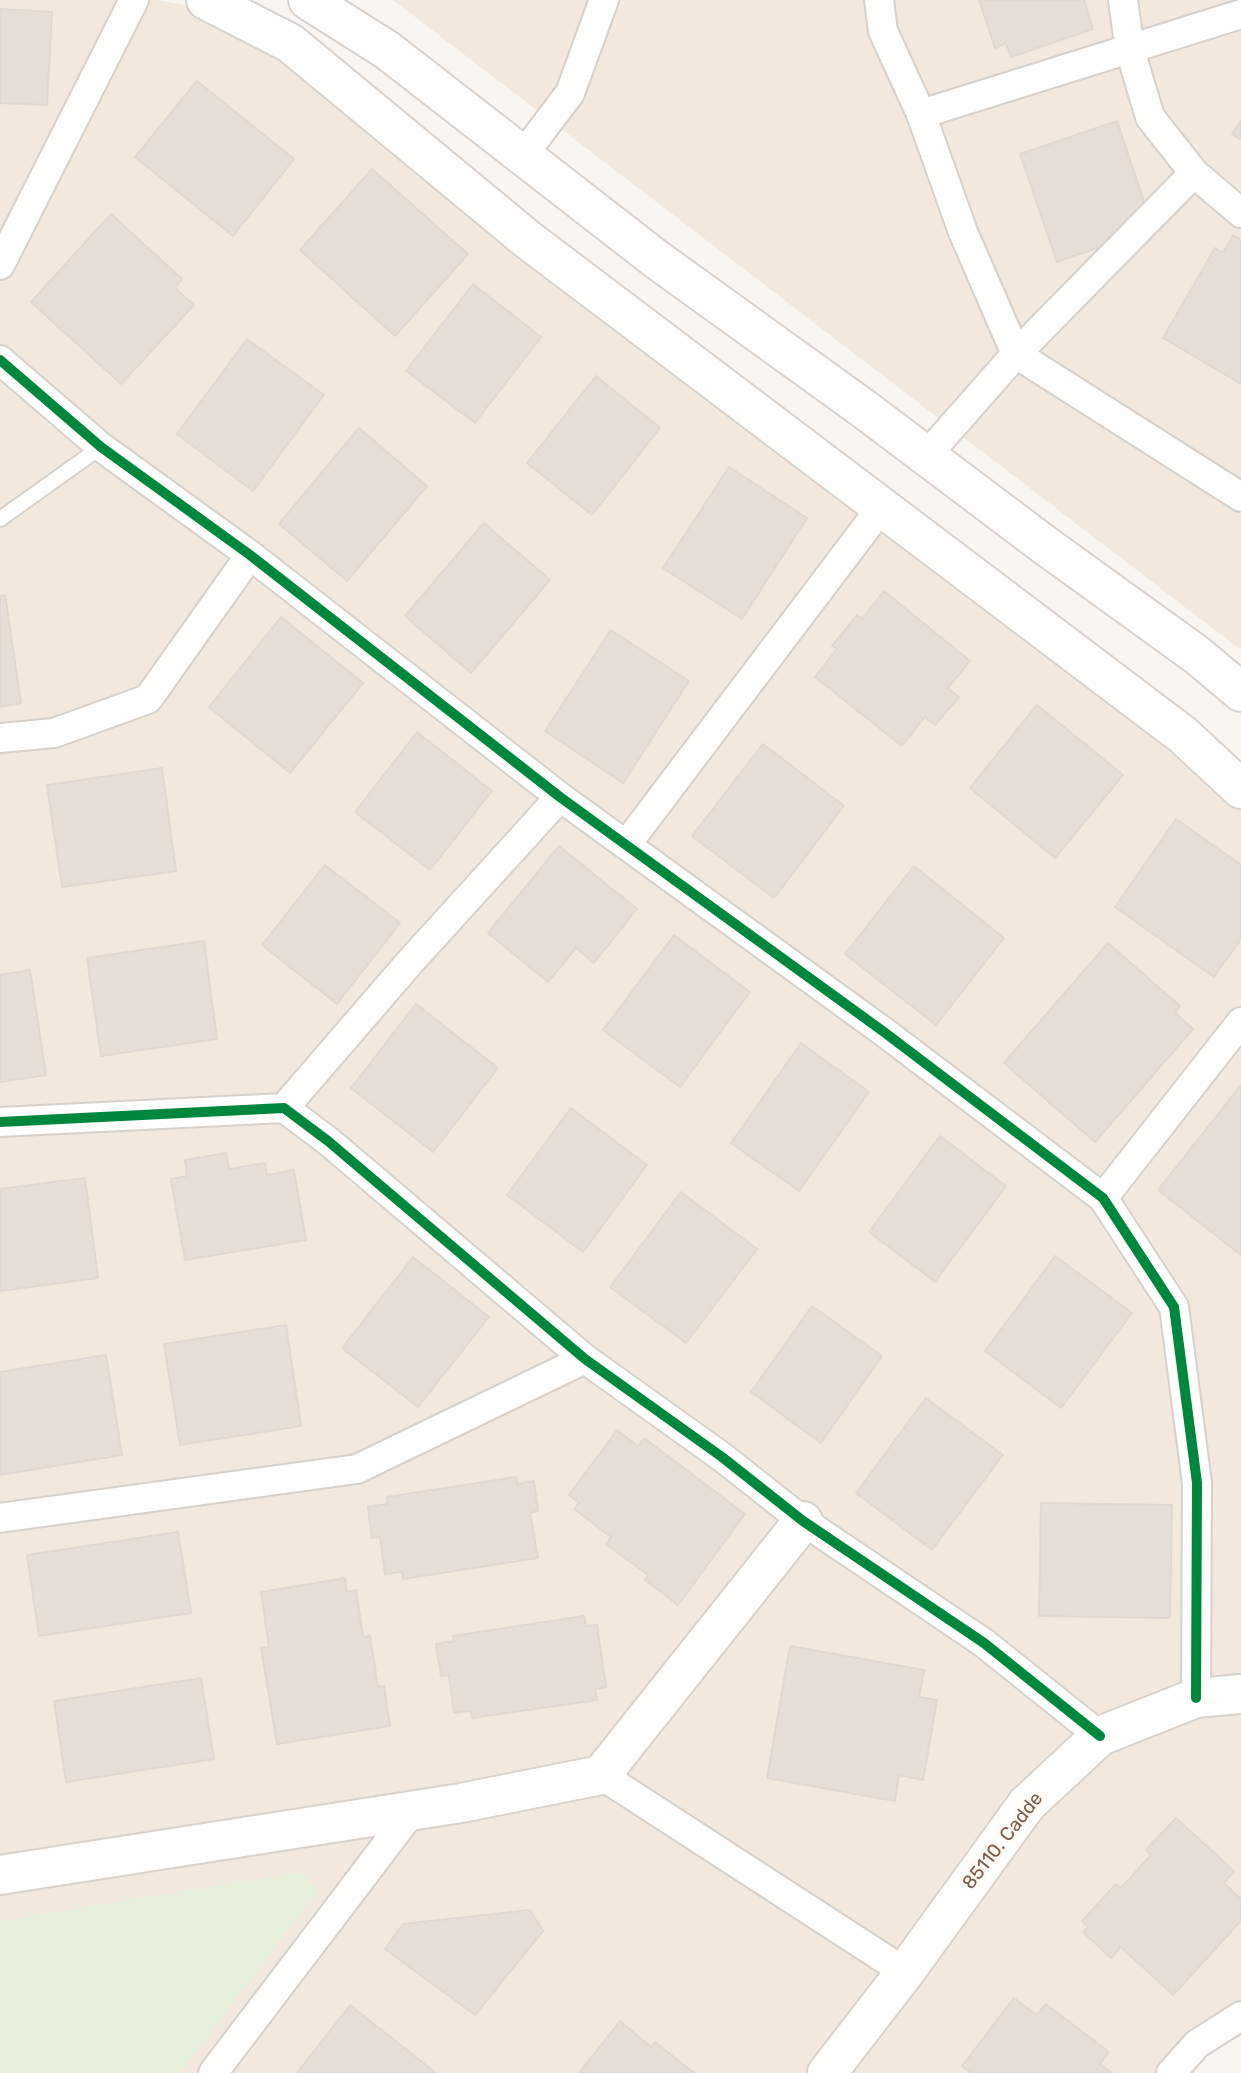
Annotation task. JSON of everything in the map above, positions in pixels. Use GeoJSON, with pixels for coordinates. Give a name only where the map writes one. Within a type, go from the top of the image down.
{"type":"FeatureCollection","features":[{"type":"Feature","properties":{"kind":"street"},"geometry":{"type":"LineString","coordinates":[[0,265],[134,0]]}},
{"type":"Feature","properties":{"kind":"street"},"geometry":{"type":"LineString","coordinates":[[206,0],[290,43],[527,239],[1183,735],[1241,789]]}},
{"type":"Feature","properties":{"kind":"street"},"geometry":{"type":"LineString","coordinates":[[308,0],[387,50],[656,259],[1197,655],[1241,692]]}},
{"type":"Feature","properties":{"kind":"street"},"geometry":{"type":"LineString","coordinates":[[523,155],[570,93],[604,0]]}},
{"type":"Feature","properties":{"kind":"street"},"geometry":{"type":"LineString","coordinates":[[879,0],[883,31],[921,114],[963,232],[1016,354],[1241,497]]}},
{"type":"Feature","properties":{"kind":"street"},"geometry":{"type":"LineString","coordinates":[[1123,0],[1130,50],[1150,117],[1194,173],[1241,213]]}},
{"type":"Feature","properties":{"kind":"street"},"geometry":{"type":"LineString","coordinates":[[921,114],[1241,14]]}},
{"type":"Feature","properties":{"kind":"street"},"geometry":{"type":"LineString","coordinates":[[926,456],[1016,354],[1194,173]]}},
{"type":"Feature","properties":{"kind":"street"},"geometry":{"type":"LineString","coordinates":[[0,360],[101,447],[250,555],[560,797],[884,1032],[1103,1198],[1174,1307],[1197,1483],[1196,1698]]}},
{"type":"Feature","properties":{"kind":"street"},"geometry":{"type":"LineString","coordinates":[[626,845],[881,508]]}},
{"type":"Feature","properties":{"kind":"street"},"geometry":{"type":"LineString","coordinates":[[0,738],[54,733],[148,699],[250,555]]}},
{"type":"Feature","properties":{"kind":"street"},"geometry":{"type":"LineString","coordinates":[[284,1108],[410,962],[560,797]]}},
{"type":"Feature","properties":{"kind":"street"},"geometry":{"type":"LineString","coordinates":[[1103,1198],[1241,1021]]}},
{"type":"Feature","properties":{"kind":"street"},"geometry":{"type":"LineString","coordinates":[[0,1122],[284,1108],[328,1141],[585,1359],[722,1457],[803,1521],[984,1643],[1100,1736]]}},
{"type":"Feature","properties":{"kind":"street"},"geometry":{"type":"LineString","coordinates":[[0,1518],[358,1469],[585,1359]]}},
{"type":"Feature","properties":{"kind":"street"},"geometry":{"type":"LineString","coordinates":[[0,1875],[413,1810],[601,1774],[803,1521]]}},
{"type":"Feature","properties":{"kind":"street","name":"85110. Cadde"},"geometry":{"type":"LineString","coordinates":[[827,2073],[905,1972],[1027,1804],[1100,1736],[1196,1698],[1241,1694]]}},
{"type":"Feature","properties":{"kind":"street"},"geometry":{"type":"LineString","coordinates":[[601,1774],[905,1972]]}},
{"type":"Feature","properties":{"kind":"street"},"geometry":{"type":"LineString","coordinates":[[213,2073],[413,1810]]}},
{"type":"Feature","properties":{"kind":"street"},"geometry":{"type":"LineString","coordinates":[[1171,2073],[1197,2044],[1241,2016]]}},
{"type":"Feature","properties":{"kind":"lane"},"geometry":{"type":"LineString","coordinates":[[0,519],[101,447]]}},
{"type":"Feature","properties":{"kind":"shaded area"},"geometry":{"type":"Polygon","coordinates":[[[0,0],[156,0],[226,12],[1241,782],[1241,2004],[1194,2073],[0,2073],[0,0]]]}},
{"type":"Feature","properties":{"kind":"shaded area"},"geometry":{"type":"Polygon","coordinates":[[[393,0],[1241,0],[1241,650],[393,0]]]}},
{"type":"Feature","properties":{"kind":"green space"},"geometry":{"type":"Polygon","coordinates":[[[301,1872],[318,1890],[180,2073],[0,2073],[0,1921],[301,1872]]]}},
{"type":"Feature","properties":{"kind":"building"},"geometry":{"type":"Polygon","coordinates":[[[979,0],[1084,0],[1093,29],[1011,57],[1006,43],[995,48],[979,0]]]}},
{"type":"Feature","properties":{"kind":"building"},"geometry":{"type":"Polygon","coordinates":[[[0,9],[52,12],[47,105],[0,103],[0,9]]]}},
{"type":"Feature","properties":{"kind":"building"},"geometry":{"type":"Polygon","coordinates":[[[197,81],[294,159],[233,236],[135,157],[197,81]]]}},
{"type":"Feature","properties":{"kind":"building"},"geometry":{"type":"Polygon","coordinates":[[[1117,121],[1153,228],[1057,262],[1020,154],[1117,121]]]}},
{"type":"Feature","properties":{"kind":"building"},"geometry":{"type":"Polygon","coordinates":[[[1241,121],[1241,140],[1232,134],[1241,121]]]}},
{"type":"Feature","properties":{"kind":"building"},"geometry":{"type":"Polygon","coordinates":[[[372,169],[468,254],[395,336],[300,250],[372,169]]]}},
{"type":"Feature","properties":{"kind":"building"},"geometry":{"type":"Polygon","coordinates":[[[111,214],[182,279],[175,288],[194,305],[121,384],[31,302],[111,214]]]}},
{"type":"Feature","properties":{"kind":"building"},"geometry":{"type":"Polygon","coordinates":[[[1233,235],[1241,240],[1241,384],[1163,338],[1215,248],[1223,253],[1233,235]]]}},
{"type":"Feature","properties":{"kind":"building"},"geometry":{"type":"Polygon","coordinates":[[[473,284],[541,337],[475,423],[406,371],[473,284]]]}},
{"type":"Feature","properties":{"kind":"building"},"geometry":{"type":"Polygon","coordinates":[[[247,339],[324,395],[253,491],[177,434],[247,339]]]}},
{"type":"Feature","properties":{"kind":"building"},"geometry":{"type":"Polygon","coordinates":[[[596,376],[660,428],[592,515],[527,463],[596,376]]]}},
{"type":"Feature","properties":{"kind":"building"},"geometry":{"type":"Polygon","coordinates":[[[359,428],[427,486],[347,581],[279,524],[359,428]]]}},
{"type":"Feature","properties":{"kind":"building"},"geometry":{"type":"Polygon","coordinates":[[[729,467],[807,518],[742,619],[663,568],[729,467]]]}},
{"type":"Feature","properties":{"kind":"building"},"geometry":{"type":"Polygon","coordinates":[[[484,523],[550,580],[471,673],[405,616],[484,523]]]}},
{"type":"Feature","properties":{"kind":"building"},"geometry":{"type":"Polygon","coordinates":[[[884,591],[970,661],[948,688],[959,697],[935,725],[925,717],[902,746],[815,677],[837,649],[832,646],[857,615],[862,619],[884,591]]]}},
{"type":"Feature","properties":{"kind":"building"},"geometry":{"type":"Polygon","coordinates":[[[5,595],[21,703],[0,707],[0,596],[5,595]]]}},
{"type":"Feature","properties":{"kind":"building"},"geometry":{"type":"Polygon","coordinates":[[[281,617],[363,683],[290,773],[209,707],[281,617]]]}},
{"type":"Feature","properties":{"kind":"building"},"geometry":{"type":"Polygon","coordinates":[[[611,630],[689,681],[623,783],[545,731],[611,630]]]}},
{"type":"Feature","properties":{"kind":"building"},"geometry":{"type":"Polygon","coordinates":[[[1037,705],[1123,775],[1055,858],[970,788],[1037,705]]]}},
{"type":"Feature","properties":{"kind":"building"},"geometry":{"type":"Polygon","coordinates":[[[417,732],[492,791],[430,870],[355,812],[417,732]]]}},
{"type":"Feature","properties":{"kind":"building"},"geometry":{"type":"Polygon","coordinates":[[[763,744],[844,806],[774,898],[692,836],[763,744]]]}},
{"type":"Feature","properties":{"kind":"building"},"geometry":{"type":"Polygon","coordinates":[[[162,768],[176,871],[62,887],[47,785],[162,768]]]}},
{"type":"Feature","properties":{"kind":"building"},"geometry":{"type":"Polygon","coordinates":[[[1176,819],[1241,865],[1241,939],[1214,977],[1115,907],[1176,819]]]}},
{"type":"Feature","properties":{"kind":"building"},"geometry":{"type":"Polygon","coordinates":[[[559,846],[637,909],[594,963],[576,948],[548,982],[488,933],[559,846]]]}},
{"type":"Feature","properties":{"kind":"building"},"geometry":{"type":"Polygon","coordinates":[[[325,865],[400,923],[337,1004],[262,945],[325,865]]]}},
{"type":"Feature","properties":{"kind":"building"},"geometry":{"type":"Polygon","coordinates":[[[914,866],[1004,938],[936,1025],[845,954],[914,866]]]}},
{"type":"Feature","properties":{"kind":"building"},"geometry":{"type":"Polygon","coordinates":[[[674,935],[750,992],[680,1087],[603,1030],[674,935]]]}},
{"type":"Feature","properties":{"kind":"building"},"geometry":{"type":"Polygon","coordinates":[[[204,941],[217,1039],[101,1056],[87,958],[204,941]]]}},
{"type":"Feature","properties":{"kind":"building"},"geometry":{"type":"Polygon","coordinates":[[[1108,943],[1180,1006],[1175,1013],[1193,1029],[1095,1142],[1004,1063],[1108,943]]]}},
{"type":"Feature","properties":{"kind":"building"},"geometry":{"type":"Polygon","coordinates":[[[30,970],[46,1075],[0,1082],[0,975],[30,970]]]}},
{"type":"Feature","properties":{"kind":"building"},"geometry":{"type":"Polygon","coordinates":[[[416,1004],[498,1068],[433,1152],[351,1088],[416,1004]]]}},
{"type":"Feature","properties":{"kind":"building"},"geometry":{"type":"Polygon","coordinates":[[[801,1043],[869,1092],[799,1191],[731,1143],[801,1043]]]}},
{"type":"Feature","properties":{"kind":"building"},"geometry":{"type":"Polygon","coordinates":[[[1241,1085],[1241,1255],[1158,1190],[1241,1085]]]}},
{"type":"Feature","properties":{"kind":"building"},"geometry":{"type":"Polygon","coordinates":[[[571,1108],[647,1165],[583,1252],[507,1195],[571,1108]]]}},
{"type":"Feature","properties":{"kind":"building"},"geometry":{"type":"Polygon","coordinates":[[[940,1136],[1006,1186],[935,1282],[869,1232],[940,1136]]]}},
{"type":"Feature","properties":{"kind":"building"},"geometry":{"type":"Polygon","coordinates":[[[226,1153],[229,1169],[265,1163],[267,1175],[294,1170],[306,1240],[185,1260],[171,1179],[187,1176],[185,1160],[226,1153]]]}},
{"type":"Feature","properties":{"kind":"building"},"geometry":{"type":"Polygon","coordinates":[[[85,1178],[98,1278],[0,1291],[0,1189],[85,1178]]]}},
{"type":"Feature","properties":{"kind":"building"},"geometry":{"type":"Polygon","coordinates":[[[681,1192],[757,1249],[686,1343],[610,1287],[681,1192]]]}},
{"type":"Feature","properties":{"kind":"building"},"geometry":{"type":"Polygon","coordinates":[[[1055,1256],[1132,1313],[1061,1408],[985,1351],[1055,1256]]]}},
{"type":"Feature","properties":{"kind":"building"},"geometry":{"type":"Polygon","coordinates":[[[413,1257],[489,1317],[418,1407],[342,1348],[413,1257]]]}},
{"type":"Feature","properties":{"kind":"building"},"geometry":{"type":"Polygon","coordinates":[[[812,1306],[882,1356],[821,1443],[751,1392],[812,1306]]]}},
{"type":"Feature","properties":{"kind":"building"},"geometry":{"type":"Polygon","coordinates":[[[286,1325],[301,1426],[180,1445],[164,1344],[286,1325]]]}},
{"type":"Feature","properties":{"kind":"building"},"geometry":{"type":"Polygon","coordinates":[[[106,1355],[122,1455],[0,1475],[0,1372],[106,1355]]]}},
{"type":"Feature","properties":{"kind":"building"},"geometry":{"type":"Polygon","coordinates":[[[926,1398],[1003,1455],[932,1550],[856,1493],[926,1398]]]}},
{"type":"Feature","properties":{"kind":"building"},"geometry":{"type":"Polygon","coordinates":[[[617,1430],[638,1446],[644,1438],[745,1514],[678,1605],[645,1580],[648,1575],[606,1544],[611,1537],[574,1509],[579,1503],[569,1495],[617,1430]]]}},
{"type":"Feature","properties":{"kind":"building"},"geometry":{"type":"Polygon","coordinates":[[[516,1477],[517,1484],[534,1481],[538,1511],[530,1513],[538,1558],[403,1579],[402,1572],[385,1574],[380,1537],[372,1538],[368,1507],[388,1504],[387,1497],[516,1477]]]}},
{"type":"Feature","properties":{"kind":"building"},"geometry":{"type":"Polygon","coordinates":[[[1041,1503],[1172,1505],[1170,1618],[1039,1616],[1041,1503]]]}},
{"type":"Feature","properties":{"kind":"building"},"geometry":{"type":"Polygon","coordinates":[[[178,1532],[191,1613],[39,1636],[27,1555],[178,1532]]]}},
{"type":"Feature","properties":{"kind":"building"},"geometry":{"type":"Polygon","coordinates":[[[345,1578],[347,1592],[356,1590],[363,1637],[370,1636],[378,1687],[384,1686],[390,1726],[277,1744],[261,1648],[269,1647],[261,1592],[345,1578]]]}},
{"type":"Feature","properties":{"kind":"building"},"geometry":{"type":"Polygon","coordinates":[[[584,1616],[586,1626],[597,1625],[606,1687],[595,1689],[597,1700],[472,1718],[471,1711],[454,1713],[449,1675],[441,1676],[436,1644],[454,1641],[453,1636],[584,1616]]]}},
{"type":"Feature","properties":{"kind":"building"},"geometry":{"type":"Polygon","coordinates":[[[790,1646],[924,1670],[919,1697],[937,1700],[923,1780],[899,1775],[895,1801],[767,1778],[790,1646]]]}},
{"type":"Feature","properties":{"kind":"building"},"geometry":{"type":"Polygon","coordinates":[[[201,1678],[214,1759],[66,1782],[54,1701],[201,1678]]]}},
{"type":"Feature","properties":{"kind":"building"},"geometry":{"type":"Polygon","coordinates":[[[1176,1818],[1234,1871],[1224,1883],[1241,1899],[1241,1921],[1173,1995],[1121,1947],[1111,1958],[1083,1932],[1088,1927],[1082,1921],[1116,1884],[1121,1888],[1151,1855],[1146,1850],[1176,1818]]]}},
{"type":"Feature","properties":{"kind":"building"},"geometry":{"type":"Polygon","coordinates":[[[530,1910],[543,1931],[475,2015],[385,1949],[403,1924],[530,1910]]]}},
{"type":"Feature","properties":{"kind":"building"},"geometry":{"type":"Polygon","coordinates":[[[1014,1998],[1037,2015],[1046,2004],[1109,2052],[1100,2064],[1112,2073],[971,2073],[962,2066],[1014,1998]]]}},
{"type":"Feature","properties":{"kind":"building"},"geometry":{"type":"Polygon","coordinates":[[[350,2005],[436,2073],[297,2073],[350,2005]]]}},
{"type":"Feature","properties":{"kind":"building"},"geometry":{"type":"Polygon","coordinates":[[[620,2021],[651,2047],[655,2042],[694,2073],[579,2073],[620,2021]]]}},
{"type":"Feature","properties":{"kind":"cycle path"},"geometry":{"type":"LineString","coordinates":[[0,360],[101,447],[250,555],[560,797],[884,1032],[1103,1198],[1174,1307],[1197,1483],[1196,1698]]}},
{"type":"Feature","properties":{"kind":"cycle path"},"geometry":{"type":"LineString","coordinates":[[0,1122],[284,1108],[328,1141],[585,1359],[722,1457],[803,1521],[984,1643],[1100,1736]]}}]}
